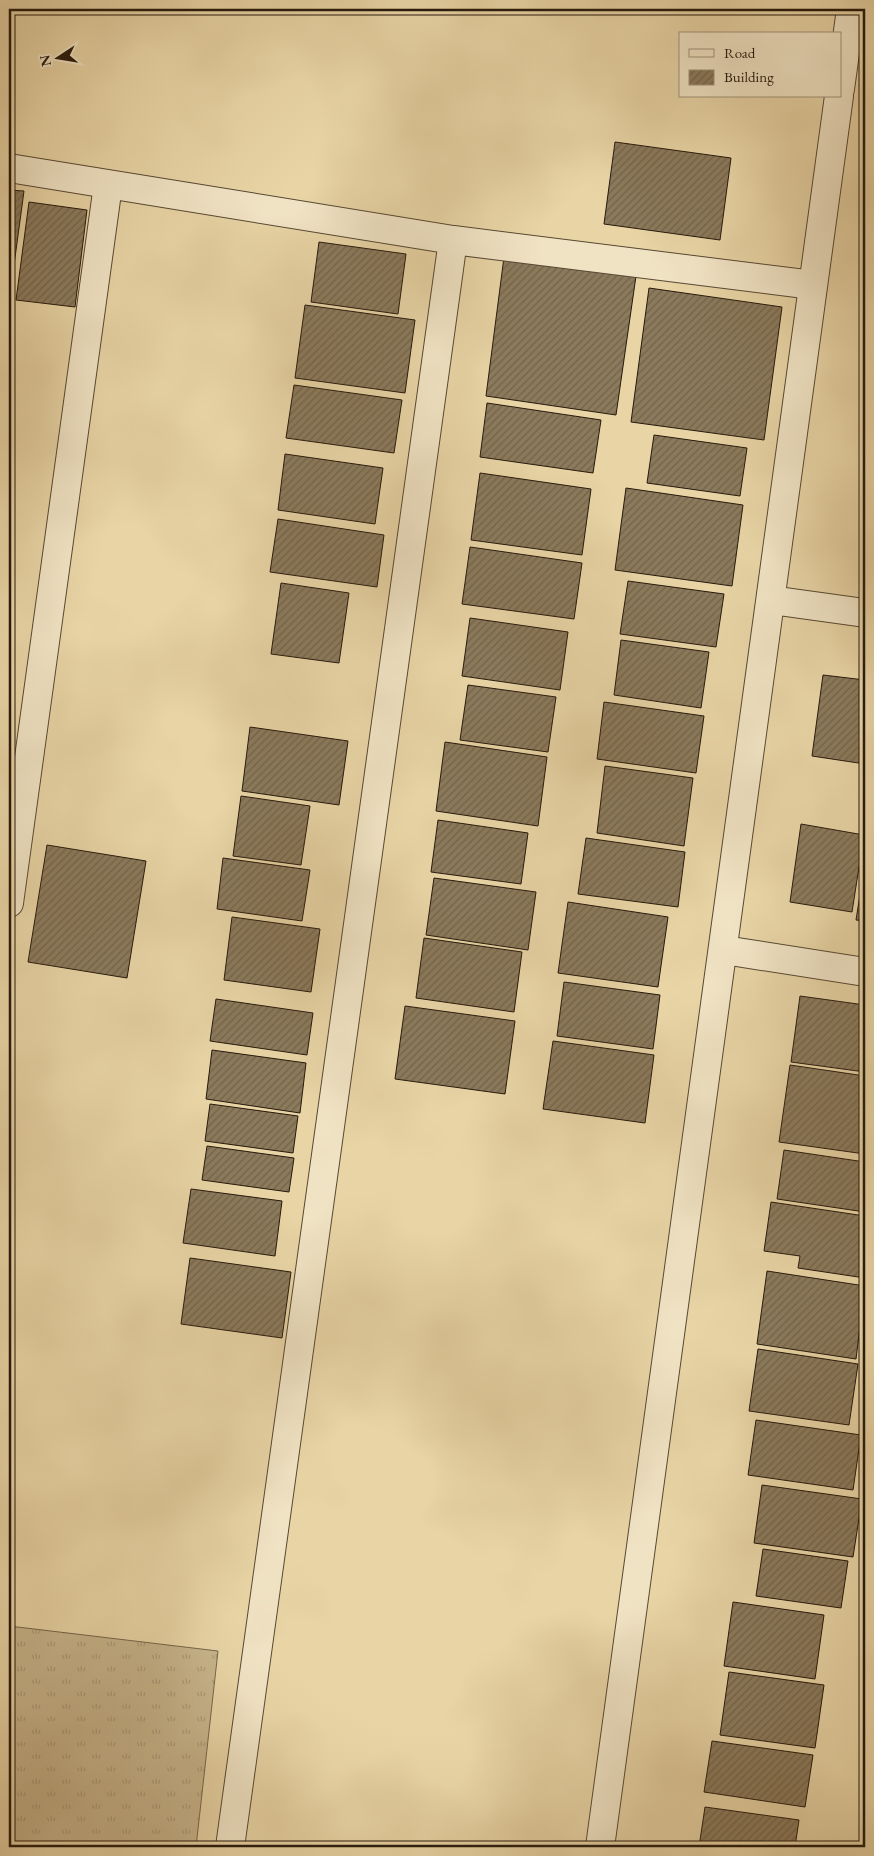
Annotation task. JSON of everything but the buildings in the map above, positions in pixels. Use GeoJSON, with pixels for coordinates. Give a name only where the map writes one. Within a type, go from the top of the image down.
{"type":"FeatureCollection","features":[{"type":"Feature","properties":{"kind":"street"},"geometry":{"type":"LineString","coordinates":[[842,74],[851,9]]}},
{"type":"Feature","properties":{"kind":"street"},"geometry":{"type":"LineString","coordinates":[[600,1847],[724,950],[839,98]]}},
{"type":"Feature","properties":{"kind":"street"},"geometry":{"type":"LineString","coordinates":[[9,168],[453,240],[813,286]]}},
{"type":"Feature","properties":{"kind":"street"},"geometry":{"type":"LineString","coordinates":[[9,903],[108,185]]}},
{"type":"Feature","properties":{"kind":"street"},"geometry":{"type":"LineString","coordinates":[[230,1847],[453,240]]}},
{"type":"Feature","properties":{"kind":"street"},"geometry":{"type":"LineString","coordinates":[[771,600],[865,613]]}},
{"type":"Feature","properties":{"kind":"street"},"geometry":{"type":"LineString","coordinates":[[724,950],[865,972]]}},
{"type":"Feature","properties":{"kind":"green space"},"geometry":{"type":"Polygon","coordinates":[[[9,1626],[218,1651],[196,1847],[9,1847],[9,1626]]]}}]}
